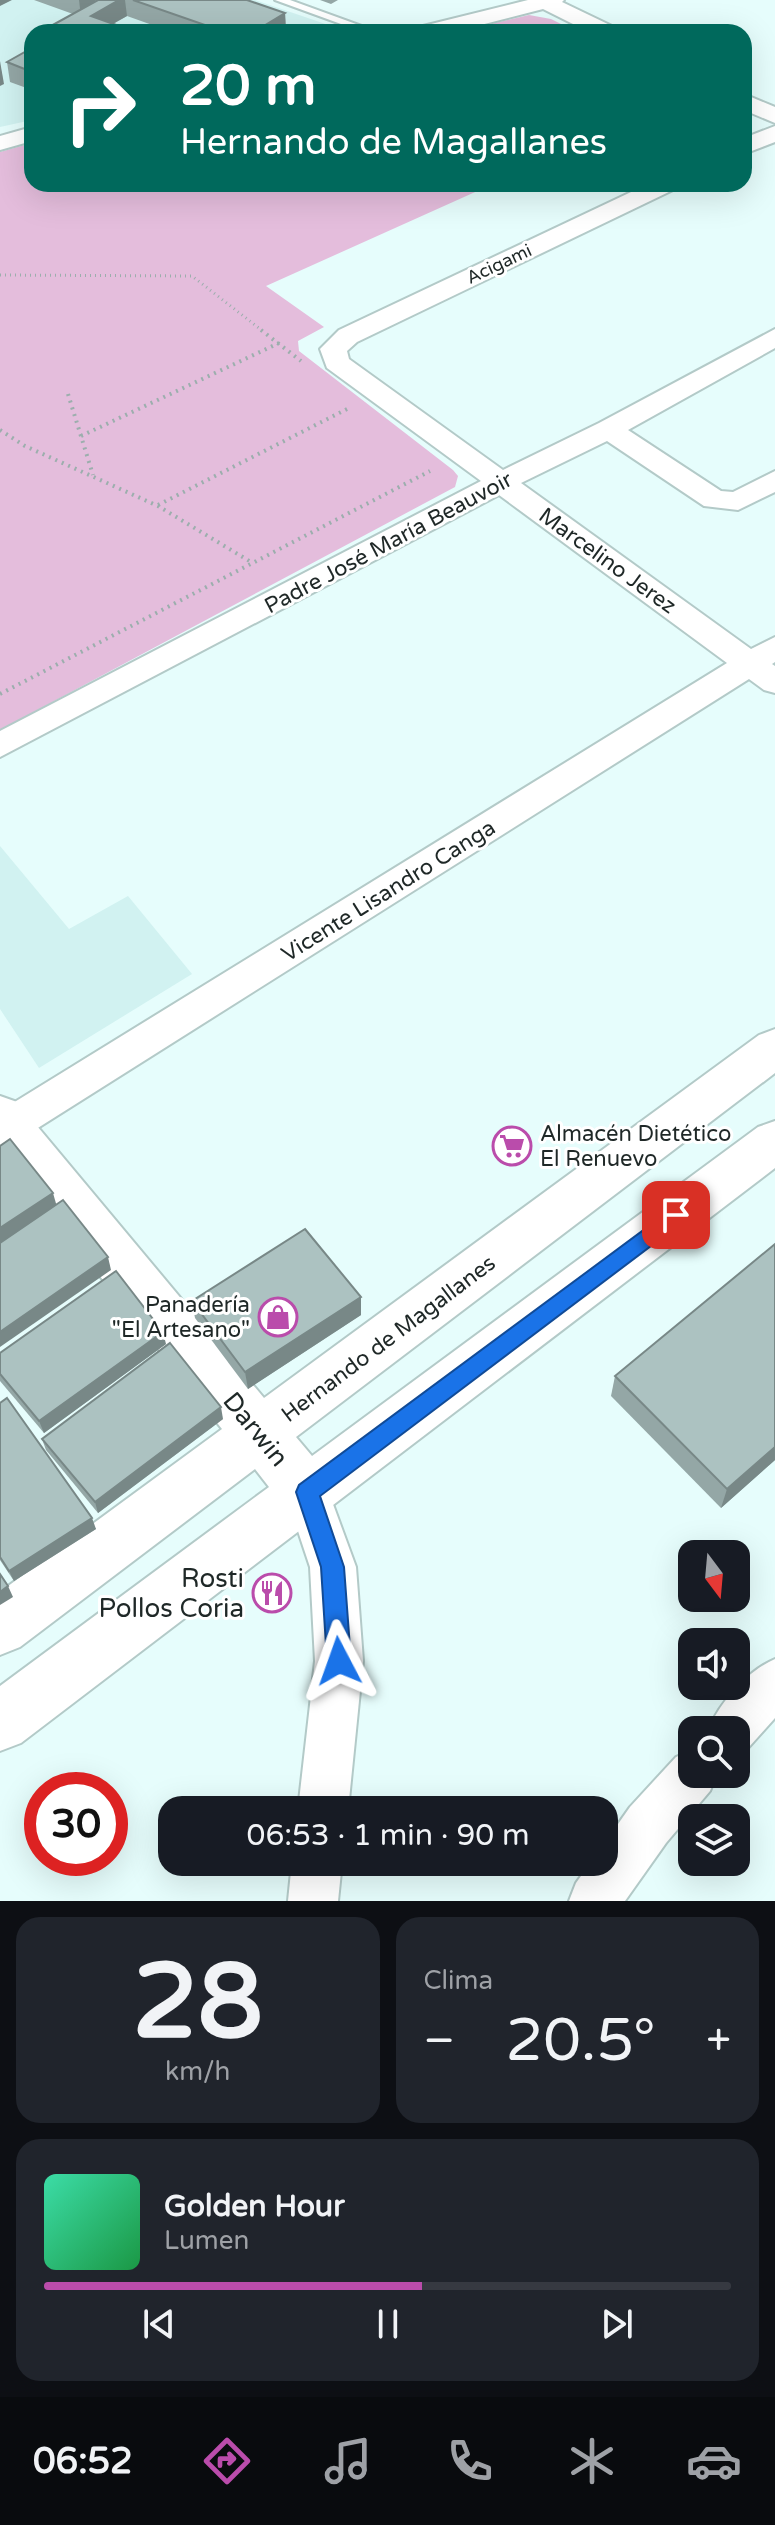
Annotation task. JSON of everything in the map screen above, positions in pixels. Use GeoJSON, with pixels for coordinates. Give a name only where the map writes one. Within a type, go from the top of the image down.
{"type":"FeatureCollection","features":[{"type":"Feature","properties":{"kind":"main road","name":"Hernando de Magallanes"},"geometry":{"type":"LineString","coordinates":[[0,1627],[775,1048]]}},
{"type":"Feature","properties":{"kind":"main road","name":"Darwin"},"geometry":{"type":"LineString","coordinates":[[3,1125],[307,1492]]}},
{"type":"Feature","properties":{"kind":"main road"},"geometry":{"type":"LineString","coordinates":[[0,1722],[775,1141]]}},
{"type":"Feature","properties":{"kind":"street"},"geometry":{"type":"LineString","coordinates":[[458,0],[471,21]]}},
{"type":"Feature","properties":{"kind":"street"},"geometry":{"type":"LineString","coordinates":[[459,24],[549,1],[591,24]]}},
{"type":"Feature","properties":{"kind":"street"},"geometry":{"type":"LineString","coordinates":[[752,97],[775,89]]}},
{"type":"Feature","properties":{"kind":"street"},"geometry":{"type":"LineString","coordinates":[[752,104],[775,116]]}},
{"type":"Feature","properties":{"kind":"street"},"geometry":{"type":"LineString","coordinates":[[752,143],[775,133]]}},
{"type":"Feature","properties":{"kind":"street"},"geometry":{"type":"LineString","coordinates":[[0,143],[24,136]]}},
{"type":"Feature","properties":{"kind":"street","name":"Acigami"},"geometry":{"type":"LineString","coordinates":[[322,359],[348,336],[650,192]]}},
{"type":"Feature","properties":{"kind":"street","name":"Padre José María Beauvoir"},"geometry":{"type":"LineString","coordinates":[[0,745],[299,591],[501,482],[609,429],[775,337]]}},
{"type":"Feature","properties":{"kind":"street","name":"Marcelino Jerez"},"geometry":{"type":"LineString","coordinates":[[322,359],[336,362],[501,482],[767,664]]}},
{"type":"Feature","properties":{"kind":"street"},"geometry":{"type":"LineString","coordinates":[[609,429],[714,500],[738,501],[775,480]]}},
{"type":"Feature","properties":{"kind":"street","name":"Vicente Lisandro Canga"},"geometry":{"type":"LineString","coordinates":[[3,1125],[767,664]]}},
{"type":"Feature","properties":{"kind":"street","name":"Darwin"},"geometry":{"type":"LineString","coordinates":[[307,1492],[333,1567],[339,1661],[325,1796]]}},
{"type":"Feature","properties":{"kind":"street"},"geometry":{"type":"LineString","coordinates":[[745,1716],[775,1683]]}},
{"type":"Feature","properties":{"kind":"street"},"geometry":{"type":"LineString","coordinates":[[594,1901],[648,1825],[681,1788]]}},
{"type":"Feature","properties":{"kind":"street"},"geometry":{"type":"LineString","coordinates":[[313,1901],[316,1876]]}},
{"type":"Feature","properties":{"kind":"lane"},"geometry":{"type":"LineString","coordinates":[[280,0],[350,24]]}},
{"type":"Feature","properties":{"kind":"path"},"geometry":{"type":"LineString","coordinates":[[0,275],[192,276],[279,343],[322,359]]}},
{"type":"Feature","properties":{"kind":"path"},"geometry":{"type":"LineString","coordinates":[[81,436],[279,343]]}},
{"type":"Feature","properties":{"kind":"path"},"geometry":{"type":"LineString","coordinates":[[68,394],[93,476]]}},
{"type":"Feature","properties":{"kind":"path"},"geometry":{"type":"LineString","coordinates":[[158,506],[357,404]]}},
{"type":"Feature","properties":{"kind":"path"},"geometry":{"type":"LineString","coordinates":[[0,430],[25,446],[158,506],[252,563]]}},
{"type":"Feature","properties":{"kind":"path"},"geometry":{"type":"LineString","coordinates":[[0,694],[463,455]]}},
{"type":"Feature","properties":{"kind":"shaded area"},"geometry":{"type":"Polygon","coordinates":[[[0,0],[255,0],[326,24],[24,24],[24,122],[0,127],[0,0]]]}},
{"type":"Feature","properties":{"kind":"shaded area"},"geometry":{"type":"Polygon","coordinates":[[[529,15],[561,24],[490,24],[529,15]]]}},
{"type":"Feature","properties":{"kind":"shaded area"},"geometry":{"type":"Polygon","coordinates":[[[24,145],[24,192],[475,192],[266,286],[324,327],[298,341],[299,351],[453,470],[458,476],[455,487],[0,730],[0,152],[24,145]]]}},
{"type":"Feature","properties":{"kind":"shaded area"},"geometry":{"type":"Polygon","coordinates":[[[0,846],[69,929],[128,896],[192,974],[39,1068],[0,1009],[0,846]]]}},
{"type":"Feature","properties":{"kind":"building"},"geometry":{"type":"Polygon","coordinates":[[[98,0],[119,0],[91,16],[114,24],[54,24],[98,0]]]}},
{"type":"Feature","properties":{"kind":"building"},"geometry":{"type":"Polygon","coordinates":[[[133,0],[247,0],[285,13],[267,24],[202,24],[133,0]]]}},
{"type":"Feature","properties":{"kind":"building"},"geometry":{"type":"Polygon","coordinates":[[[24,52],[24,69],[7,62],[24,52]]]}},
{"type":"Feature","properties":{"kind":"building"},"geometry":{"type":"Polygon","coordinates":[[[10,1139],[53,1193],[0,1228],[0,1146],[10,1139]]]}},
{"type":"Feature","properties":{"kind":"building"},"geometry":{"type":"Polygon","coordinates":[[[63,1200],[108,1257],[0,1332],[0,1243],[63,1200]]]}},
{"type":"Feature","properties":{"kind":"building","name":"Panadería \"El Artesano\""},"geometry":{"type":"Polygon","coordinates":[[[305,1229],[361,1297],[245,1372],[192,1301],[305,1229]]]}},
{"type":"Feature","properties":{"kind":"building"},"geometry":{"type":"Polygon","coordinates":[[[775,1244],[775,1447],[727,1489],[615,1376],[775,1244]]]}},
{"type":"Feature","properties":{"kind":"building"},"geometry":{"type":"Polygon","coordinates":[[[116,1271],[163,1332],[39,1421],[0,1374],[0,1353],[116,1271]]]}},
{"type":"Feature","properties":{"kind":"building"},"geometry":{"type":"Polygon","coordinates":[[[170,1343],[221,1407],[95,1502],[42,1439],[170,1343]]]}},
{"type":"Feature","properties":{"kind":"building"},"geometry":{"type":"Polygon","coordinates":[[[7,1398],[92,1518],[9,1571],[0,1557],[0,1403],[7,1398]]]}},
{"type":"Feature","properties":{"kind":"building"},"geometry":{"type":"Polygon","coordinates":[[[0,1574],[8,1586],[0,1592],[0,1574]]]}},
{"type":"Feature","properties":{"kind":"place","name":"Almacén Dietético El Renuevo"},"geometry":{"type":"Point","coordinates":[512,1146]}},
{"type":"Feature","properties":{"kind":"place","name":"Panadería \"El Artesano\""},"geometry":{"type":"Point","coordinates":[278,1317]}},
{"type":"Feature","properties":{"kind":"place","name":"Rosti Pollos Coria"},"geometry":{"type":"Point","coordinates":[272,1593]}},
{"type":"Feature","properties":{"kind":"route"},"geometry":{"type":"LineString","coordinates":[[339,1661],[333,1567],[307,1492],[676,1215]]}}]}
